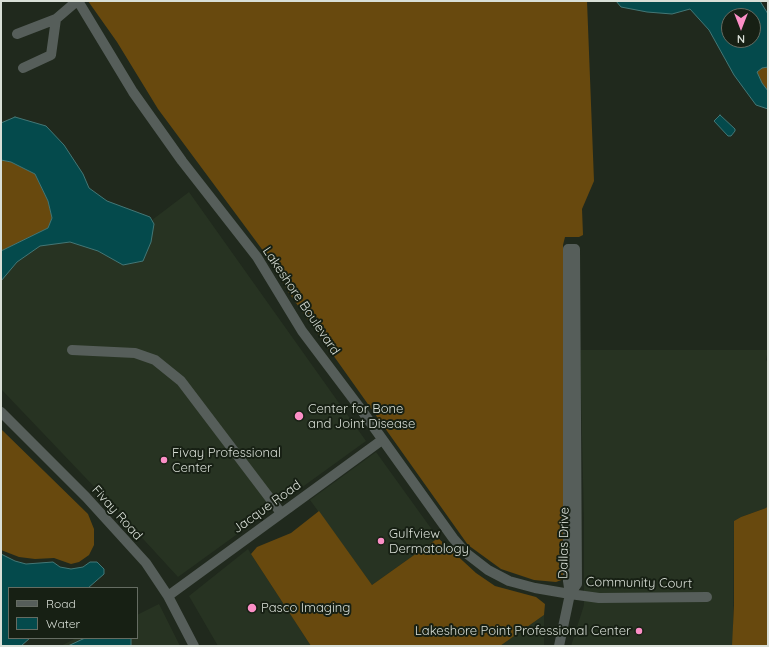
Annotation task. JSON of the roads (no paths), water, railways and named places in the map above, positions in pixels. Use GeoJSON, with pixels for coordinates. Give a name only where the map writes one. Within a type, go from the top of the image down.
{"type":"FeatureCollection","features":[{"type":"Feature","properties":{"kind":"street"},"geometry":{"type":"LineString","coordinates":[[17,34],[56,19],[77,1]]}},
{"type":"Feature","properties":{"kind":"street","name":"Lakeshore Boulevard"},"geometry":{"type":"LineString","coordinates":[[77,1],[133,92],[182,161],[257,257],[302,331],[360,408],[453,538],[466,553],[488,570],[509,581],[535,588],[570,594]]}},
{"type":"Feature","properties":{"kind":"street"},"geometry":{"type":"LineString","coordinates":[[23,68],[51,55],[56,19]]}},
{"type":"Feature","properties":{"kind":"street","name":"Dallas Drive"},"geometry":{"type":"LineString","coordinates":[[568,249],[575,249],[578,584],[570,594],[568,581],[568,249]]}},
{"type":"Feature","properties":{"kind":"street"},"geometry":{"type":"LineString","coordinates":[[72,350],[135,353],[155,360],[181,381],[281,513]]}},
{"type":"Feature","properties":{"kind":"street","name":"Fivay Road"},"geometry":{"type":"LineString","coordinates":[[1,412],[86,497],[146,564],[168,596],[194,646]]}},
{"type":"Feature","properties":{"kind":"street","name":"Jacque Road"},"geometry":{"type":"LineString","coordinates":[[168,596],[382,440]]}},
{"type":"Feature","properties":{"kind":"street"},"geometry":{"type":"LineString","coordinates":[[559,646],[570,594]]}},
{"type":"Feature","properties":{"kind":"street","name":"Community Court"},"geometry":{"type":"LineString","coordinates":[[570,594],[599,598],[707,597]]}},
{"type":"Feature","properties":{"kind":"water"},"geometry":{"type":"Polygon","coordinates":[[[616,1],[760,1],[768,14],[768,67],[762,68],[757,72],[768,91],[768,109],[756,105],[734,75],[709,30],[690,9],[672,14],[647,12],[621,7],[616,1]]]}},
{"type":"Feature","properties":{"kind":"water"},"geometry":{"type":"Polygon","coordinates":[[[720,115],[735,129],[731,136],[728,136],[714,121],[720,115]]]}},
{"type":"Feature","properties":{"kind":"water"},"geometry":{"type":"Polygon","coordinates":[[[15,117],[46,126],[64,145],[83,174],[89,188],[107,201],[150,217],[154,224],[151,242],[143,261],[123,265],[98,251],[70,242],[40,246],[17,262],[1,281],[1,251],[48,228],[52,218],[48,201],[35,174],[11,162],[1,160],[1,123],[15,117]]]}},
{"type":"Feature","properties":{"kind":"water"},"geometry":{"type":"Polygon","coordinates":[[[1,554],[15,561],[26,564],[53,562],[60,567],[71,569],[83,567],[90,562],[97,562],[104,569],[104,574],[89,587],[8,587],[8,639],[29,639],[21,646],[1,646],[1,554]]]}},
{"type":"Feature","properties":{"kind":"water"},"geometry":{"type":"Polygon","coordinates":[[[83,639],[131,639],[131,646],[68,646],[83,639]]]}},
{"type":"Feature","properties":{"kind":"place","name":"Center for Bone and Joint Disease"},"geometry":{"type":"Point","coordinates":[299,416]}},
{"type":"Feature","properties":{"kind":"place","name":"Fivay Professional Center"},"geometry":{"type":"Point","coordinates":[164,460]}},
{"type":"Feature","properties":{"kind":"place","name":"Gulfview Dermatology"},"geometry":{"type":"Point","coordinates":[381,541]}},
{"type":"Feature","properties":{"kind":"place","name":"Pasco Imaging"},"geometry":{"type":"Point","coordinates":[252,608]}},
{"type":"Feature","properties":{"kind":"place","name":"Lakeshore Point Professional Center"},"geometry":{"type":"Point","coordinates":[639,631]}}]}
